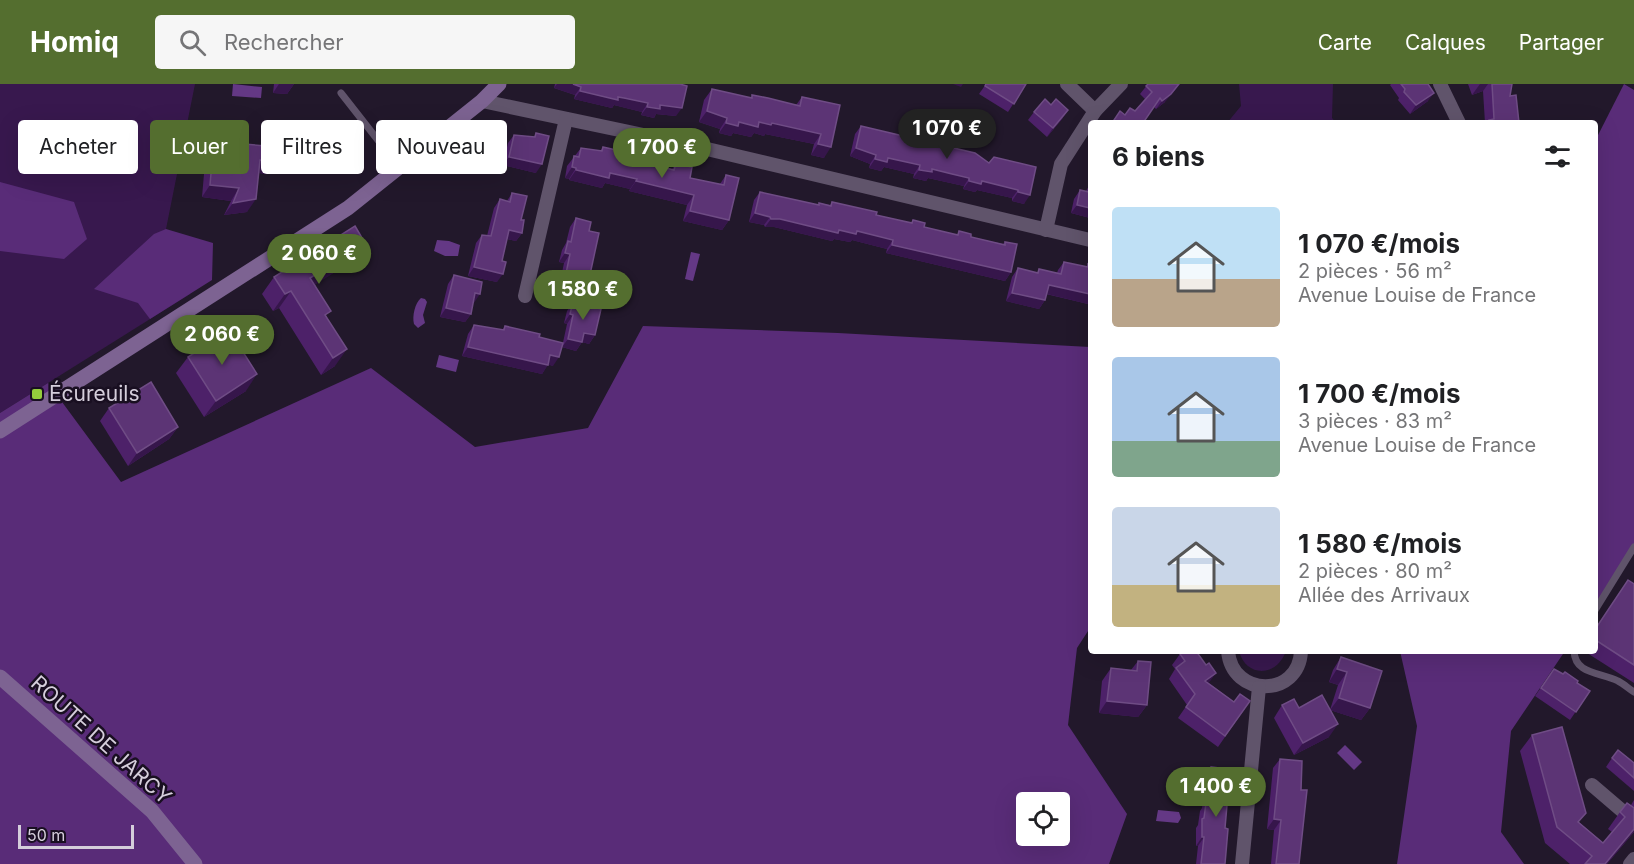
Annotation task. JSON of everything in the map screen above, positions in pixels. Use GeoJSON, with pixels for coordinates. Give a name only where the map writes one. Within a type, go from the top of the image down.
{"type":"FeatureCollection","features":[{"type":"Feature","properties":{"kind":"street"},"geometry":{"type":"LineString","coordinates":[[458,120],[499,84]]}},
{"type":"Feature","properties":{"kind":"street"},"geometry":{"type":"LineString","coordinates":[[1067,84],[1095,111]]}},
{"type":"Feature","properties":{"kind":"street"},"geometry":{"type":"LineString","coordinates":[[1089,120],[1121,84]]}},
{"type":"Feature","properties":{"kind":"street"},"geometry":{"type":"LineString","coordinates":[[1440,84],[1458,120]]}},
{"type":"Feature","properties":{"kind":"street"},"geometry":{"type":"LineString","coordinates":[[482,101],[686,144],[1088,240]]}},
{"type":"Feature","properties":{"kind":"street"},"geometry":{"type":"LineString","coordinates":[[525,296],[566,119]]}},
{"type":"Feature","properties":{"kind":"street"},"geometry":{"type":"LineString","coordinates":[[1046,230],[1062,164],[1088,122]]}},
{"type":"Feature","properties":{"kind":"street"},"geometry":{"type":"LineString","coordinates":[[0,431],[348,208],[390,174]]}},
{"type":"Feature","properties":{"kind":"street"},"geometry":{"type":"LineString","coordinates":[[1228,654],[1235,672],[1246,682],[1259,687],[1274,686],[1287,680],[1297,668],[1300,654]]}},
{"type":"Feature","properties":{"kind":"street","name":"ROUTE DE JARCY"},"geometry":{"type":"LineString","coordinates":[[0,677],[152,811],[195,864]]}},
{"type":"Feature","properties":{"kind":"street"},"geometry":{"type":"LineString","coordinates":[[1242,864],[1259,687]]}},
{"type":"Feature","properties":{"kind":"street"},"geometry":{"type":"LineString","coordinates":[[1592,785],[1634,821]]}},
{"type":"Feature","properties":{"kind":"street"},"geometry":{"type":"LineString","coordinates":[[1630,864],[1634,859]]}},
{"type":"Feature","properties":{"kind":"lane"},"geometry":{"type":"LineString","coordinates":[[341,93],[376,138]]}},
{"type":"Feature","properties":{"kind":"lane"},"geometry":{"type":"LineString","coordinates":[[1598,606],[1634,547]]}},
{"type":"Feature","properties":{"kind":"lane"},"geometry":{"type":"LineString","coordinates":[[1574,654],[1580,667],[1617,680],[1634,692]]}},
{"type":"Feature","properties":{"kind":"shaded area"},"geometry":{"type":"Polygon","coordinates":[[[0,84],[195,84],[188,120],[150,120],[150,174],[177,174],[166,229],[190,294],[0,413],[0,84]]]}},
{"type":"Feature","properties":{"kind":"shaded area"},"geometry":{"type":"Polygon","coordinates":[[[233,84],[262,87],[261,98],[232,96],[233,84]]]}},
{"type":"Feature","properties":{"kind":"shaded area"},"geometry":{"type":"Polygon","coordinates":[[[1239,84],[1333,84],[1334,120],[1229,120],[1241,106],[1239,84]]]}},
{"type":"Feature","properties":{"kind":"shaded area"},"geometry":{"type":"Polygon","coordinates":[[[1624,84],[1634,90],[1634,547],[1598,603],[1598,135],[1624,84]]]}},
{"type":"Feature","properties":{"kind":"shaded area"},"geometry":{"type":"Polygon","coordinates":[[[0,182],[74,202],[87,239],[64,259],[0,251],[0,182]]]}},
{"type":"Feature","properties":{"kind":"shaded area"},"geometry":{"type":"Polygon","coordinates":[[[166,229],[213,243],[212,280],[150,319],[138,303],[94,289],[154,234],[166,229]]]}},
{"type":"Feature","properties":{"kind":"shaded area"},"geometry":{"type":"Polygon","coordinates":[[[437,240],[460,245],[458,256],[445,256],[434,251],[437,240]]]}},
{"type":"Feature","properties":{"kind":"shaded area"},"geometry":{"type":"Polygon","coordinates":[[[691,252],[700,254],[693,281],[685,279],[691,252]]]}},
{"type":"Feature","properties":{"kind":"shaded area"},"geometry":{"type":"Polygon","coordinates":[[[421,298],[427,302],[423,315],[425,323],[418,328],[414,324],[414,314],[421,298]]]}},
{"type":"Feature","properties":{"kind":"shaded area"},"geometry":{"type":"Polygon","coordinates":[[[643,326],[838,333],[1088,347],[1088,631],[1077,648],[1068,725],[1127,814],[1109,864],[0,864],[0,413],[48,383],[121,482],[371,368],[475,447],[588,428],[643,326]]]}},
{"type":"Feature","properties":{"kind":"shaded area"},"geometry":{"type":"Polygon","coordinates":[[[439,355],[459,360],[456,372],[436,367],[439,355]]]}},
{"type":"Feature","properties":{"kind":"shaded area"},"geometry":{"type":"Polygon","coordinates":[[[1240,654],[1285,654],[1282,660],[1269,670],[1255,670],[1243,660],[1240,654]]]}},
{"type":"Feature","properties":{"kind":"shaded area"},"geometry":{"type":"Polygon","coordinates":[[[1401,654],[1563,654],[1511,731],[1501,832],[1524,864],[1397,864],[1417,726],[1401,654]]]}},
{"type":"Feature","properties":{"kind":"shaded area"},"geometry":{"type":"Polygon","coordinates":[[[1345,745],[1362,762],[1354,770],[1337,753],[1345,745]]]}},
{"type":"Feature","properties":{"kind":"shaded area"},"geometry":{"type":"Polygon","coordinates":[[[1158,810],[1179,812],[1181,818],[1178,823],[1156,821],[1158,810]]]}},
{"type":"Feature","properties":{"kind":"building"},"geometry":{"type":"Polygon","coordinates":[[[573,84],[680,84],[687,86],[682,108],[660,105],[660,109],[647,107],[648,103],[618,97],[618,100],[580,91],[581,87],[573,84]]]}},
{"type":"Feature","properties":{"kind":"building"},"geometry":{"type":"Polygon","coordinates":[[[986,84],[1026,84],[1014,104],[985,86],[986,84]]]}},
{"type":"Feature","properties":{"kind":"building"},"geometry":{"type":"Polygon","coordinates":[[[1148,84],[1179,84],[1162,101],[1160,98],[1145,120],[1114,120],[1120,111],[1125,115],[1130,108],[1135,111],[1152,92],[1146,86],[1148,84]]]}},
{"type":"Feature","properties":{"kind":"building"},"geometry":{"type":"Polygon","coordinates":[[[1401,84],[1428,84],[1434,93],[1416,105],[1404,92],[1405,89],[1401,84]]]}},
{"type":"Feature","properties":{"kind":"building"},"geometry":{"type":"Polygon","coordinates":[[[1492,84],[1512,84],[1510,96],[1516,95],[1519,120],[1489,120],[1494,119],[1492,84]]]}},
{"type":"Feature","properties":{"kind":"building"},"geometry":{"type":"Polygon","coordinates":[[[712,89],[800,106],[802,97],[840,105],[831,147],[818,144],[821,134],[772,123],[771,125],[759,122],[758,127],[739,122],[738,126],[726,123],[727,118],[707,111],[712,89]]]}},
{"type":"Feature","properties":{"kind":"building"},"geometry":{"type":"Polygon","coordinates":[[[1045,99],[1051,105],[1056,99],[1068,110],[1053,128],[1034,112],[1045,99]]]}},
{"type":"Feature","properties":{"kind":"building"},"geometry":{"type":"Polygon","coordinates":[[[861,126],[975,153],[989,163],[994,157],[1036,167],[1030,195],[982,181],[981,184],[969,181],[969,178],[932,169],[932,172],[919,170],[920,165],[888,158],[887,162],[875,159],[876,155],[856,148],[861,126]]]}},
{"type":"Feature","properties":{"kind":"building"},"geometry":{"type":"Polygon","coordinates":[[[536,133],[549,136],[542,164],[509,157],[514,135],[535,137],[536,133]]]}},
{"type":"Feature","properties":{"kind":"building"},"geometry":{"type":"Polygon","coordinates":[[[249,144],[261,146],[256,199],[233,203],[239,188],[210,185],[211,174],[249,174],[249,144]]]}},
{"type":"Feature","properties":{"kind":"building"},"geometry":{"type":"Polygon","coordinates":[[[603,147],[643,156],[642,162],[674,170],[676,164],[692,167],[690,178],[724,185],[726,175],[739,178],[729,220],[690,211],[694,195],[636,181],[637,179],[610,173],[609,178],[572,167],[574,156],[579,157],[581,148],[602,151],[603,147]]]}},
{"type":"Feature","properties":{"kind":"building"},"geometry":{"type":"Polygon","coordinates":[[[1080,190],[1088,192],[1088,208],[1077,205],[1080,190]]]}},
{"type":"Feature","properties":{"kind":"building"},"geometry":{"type":"Polygon","coordinates":[[[760,192],[819,205],[819,203],[831,206],[832,202],[877,212],[876,215],[912,223],[913,220],[925,223],[924,227],[958,235],[959,231],[971,234],[971,237],[1005,245],[1005,242],[1017,244],[1011,272],[892,245],[893,240],[857,231],[856,234],[839,230],[838,233],[780,219],[771,219],[755,213],[760,192]]]}},
{"type":"Feature","properties":{"kind":"building"},"geometry":{"type":"Polygon","coordinates":[[[512,193],[527,196],[521,220],[524,220],[522,233],[509,230],[502,261],[506,262],[503,274],[474,267],[482,235],[491,236],[500,199],[510,202],[512,193]]]}},
{"type":"Feature","properties":{"kind":"building"},"geometry":{"type":"Polygon","coordinates":[[[576,218],[591,222],[589,231],[599,233],[586,293],[563,288],[570,254],[565,253],[568,241],[571,242],[576,218]]]}},
{"type":"Feature","properties":{"kind":"building"},"geometry":{"type":"Polygon","coordinates":[[[355,226],[365,243],[310,278],[331,311],[325,315],[347,349],[333,358],[291,291],[285,294],[274,277],[355,226]]]}},
{"type":"Feature","properties":{"kind":"building"},"geometry":{"type":"Polygon","coordinates":[[[1064,262],[1088,267],[1088,294],[1049,285],[1045,300],[1012,293],[1018,268],[1038,273],[1039,269],[1061,274],[1064,262]]]}},
{"type":"Feature","properties":{"kind":"building"},"geometry":{"type":"Polygon","coordinates":[[[454,275],[482,282],[480,294],[475,293],[471,314],[446,308],[454,275]]]}},
{"type":"Feature","properties":{"kind":"building"},"geometry":{"type":"Polygon","coordinates":[[[573,302],[601,309],[595,335],[584,333],[582,342],[568,339],[573,302]]]}},
{"type":"Feature","properties":{"kind":"building"},"geometry":{"type":"Polygon","coordinates":[[[474,325],[504,330],[505,326],[540,334],[539,337],[563,343],[559,357],[550,355],[548,365],[468,347],[474,325]]]}},
{"type":"Feature","properties":{"kind":"building"},"geometry":{"type":"Polygon","coordinates":[[[229,330],[257,374],[216,401],[188,357],[229,330]]]}},
{"type":"Feature","properties":{"kind":"building"},"geometry":{"type":"Polygon","coordinates":[[[151,382],[178,427],[137,453],[109,408],[151,382]]]}},
{"type":"Feature","properties":{"kind":"building"},"geometry":{"type":"Polygon","coordinates":[[[1628,580],[1634,584],[1634,665],[1598,642],[1598,625],[1628,580]]]}},
{"type":"Feature","properties":{"kind":"building"},"geometry":{"type":"Polygon","coordinates":[[[1180,654],[1198,654],[1206,665],[1209,663],[1216,673],[1205,681],[1234,702],[1240,694],[1250,701],[1225,736],[1186,707],[1195,694],[1176,668],[1185,661],[1180,654]]]}},
{"type":"Feature","properties":{"kind":"building"},"geometry":{"type":"Polygon","coordinates":[[[1341,657],[1382,671],[1370,708],[1339,698],[1347,672],[1337,669],[1341,657]]]}},
{"type":"Feature","properties":{"kind":"building"},"geometry":{"type":"Polygon","coordinates":[[[1138,661],[1151,662],[1147,705],[1107,701],[1111,668],[1137,671],[1138,661]]]}},
{"type":"Feature","properties":{"kind":"building"},"geometry":{"type":"Polygon","coordinates":[[[1554,669],[1563,674],[1565,672],[1590,691],[1576,712],[1541,688],[1554,669]]]}},
{"type":"Feature","properties":{"kind":"building"},"geometry":{"type":"Polygon","coordinates":[[[1322,695],[1338,724],[1303,743],[1282,705],[1294,699],[1299,708],[1322,695]]]}},
{"type":"Feature","properties":{"kind":"building"},"geometry":{"type":"Polygon","coordinates":[[[1562,727],[1586,813],[1578,822],[1603,843],[1625,817],[1620,812],[1627,803],[1634,808],[1634,829],[1605,864],[1585,864],[1592,856],[1557,827],[1532,735],[1562,727]]]}},
{"type":"Feature","properties":{"kind":"building"},"geometry":{"type":"Polygon","coordinates":[[[1618,750],[1634,763],[1634,778],[1612,758],[1618,750]]]}},
{"type":"Feature","properties":{"kind":"building"},"geometry":{"type":"Polygon","coordinates":[[[1280,759],[1302,761],[1301,790],[1307,790],[1299,864],[1276,864],[1281,820],[1274,819],[1280,759]]]}},
{"type":"Feature","properties":{"kind":"building"},"geometry":{"type":"Polygon","coordinates":[[[1211,767],[1228,769],[1227,777],[1233,778],[1232,795],[1228,794],[1225,864],[1201,864],[1204,837],[1202,837],[1202,819],[1207,803],[1211,767]]]}},
{"type":"Feature","properties":{"kind":"place","name":"Écureuils"},"geometry":{"type":"Point","coordinates":[37,394]}}]}
